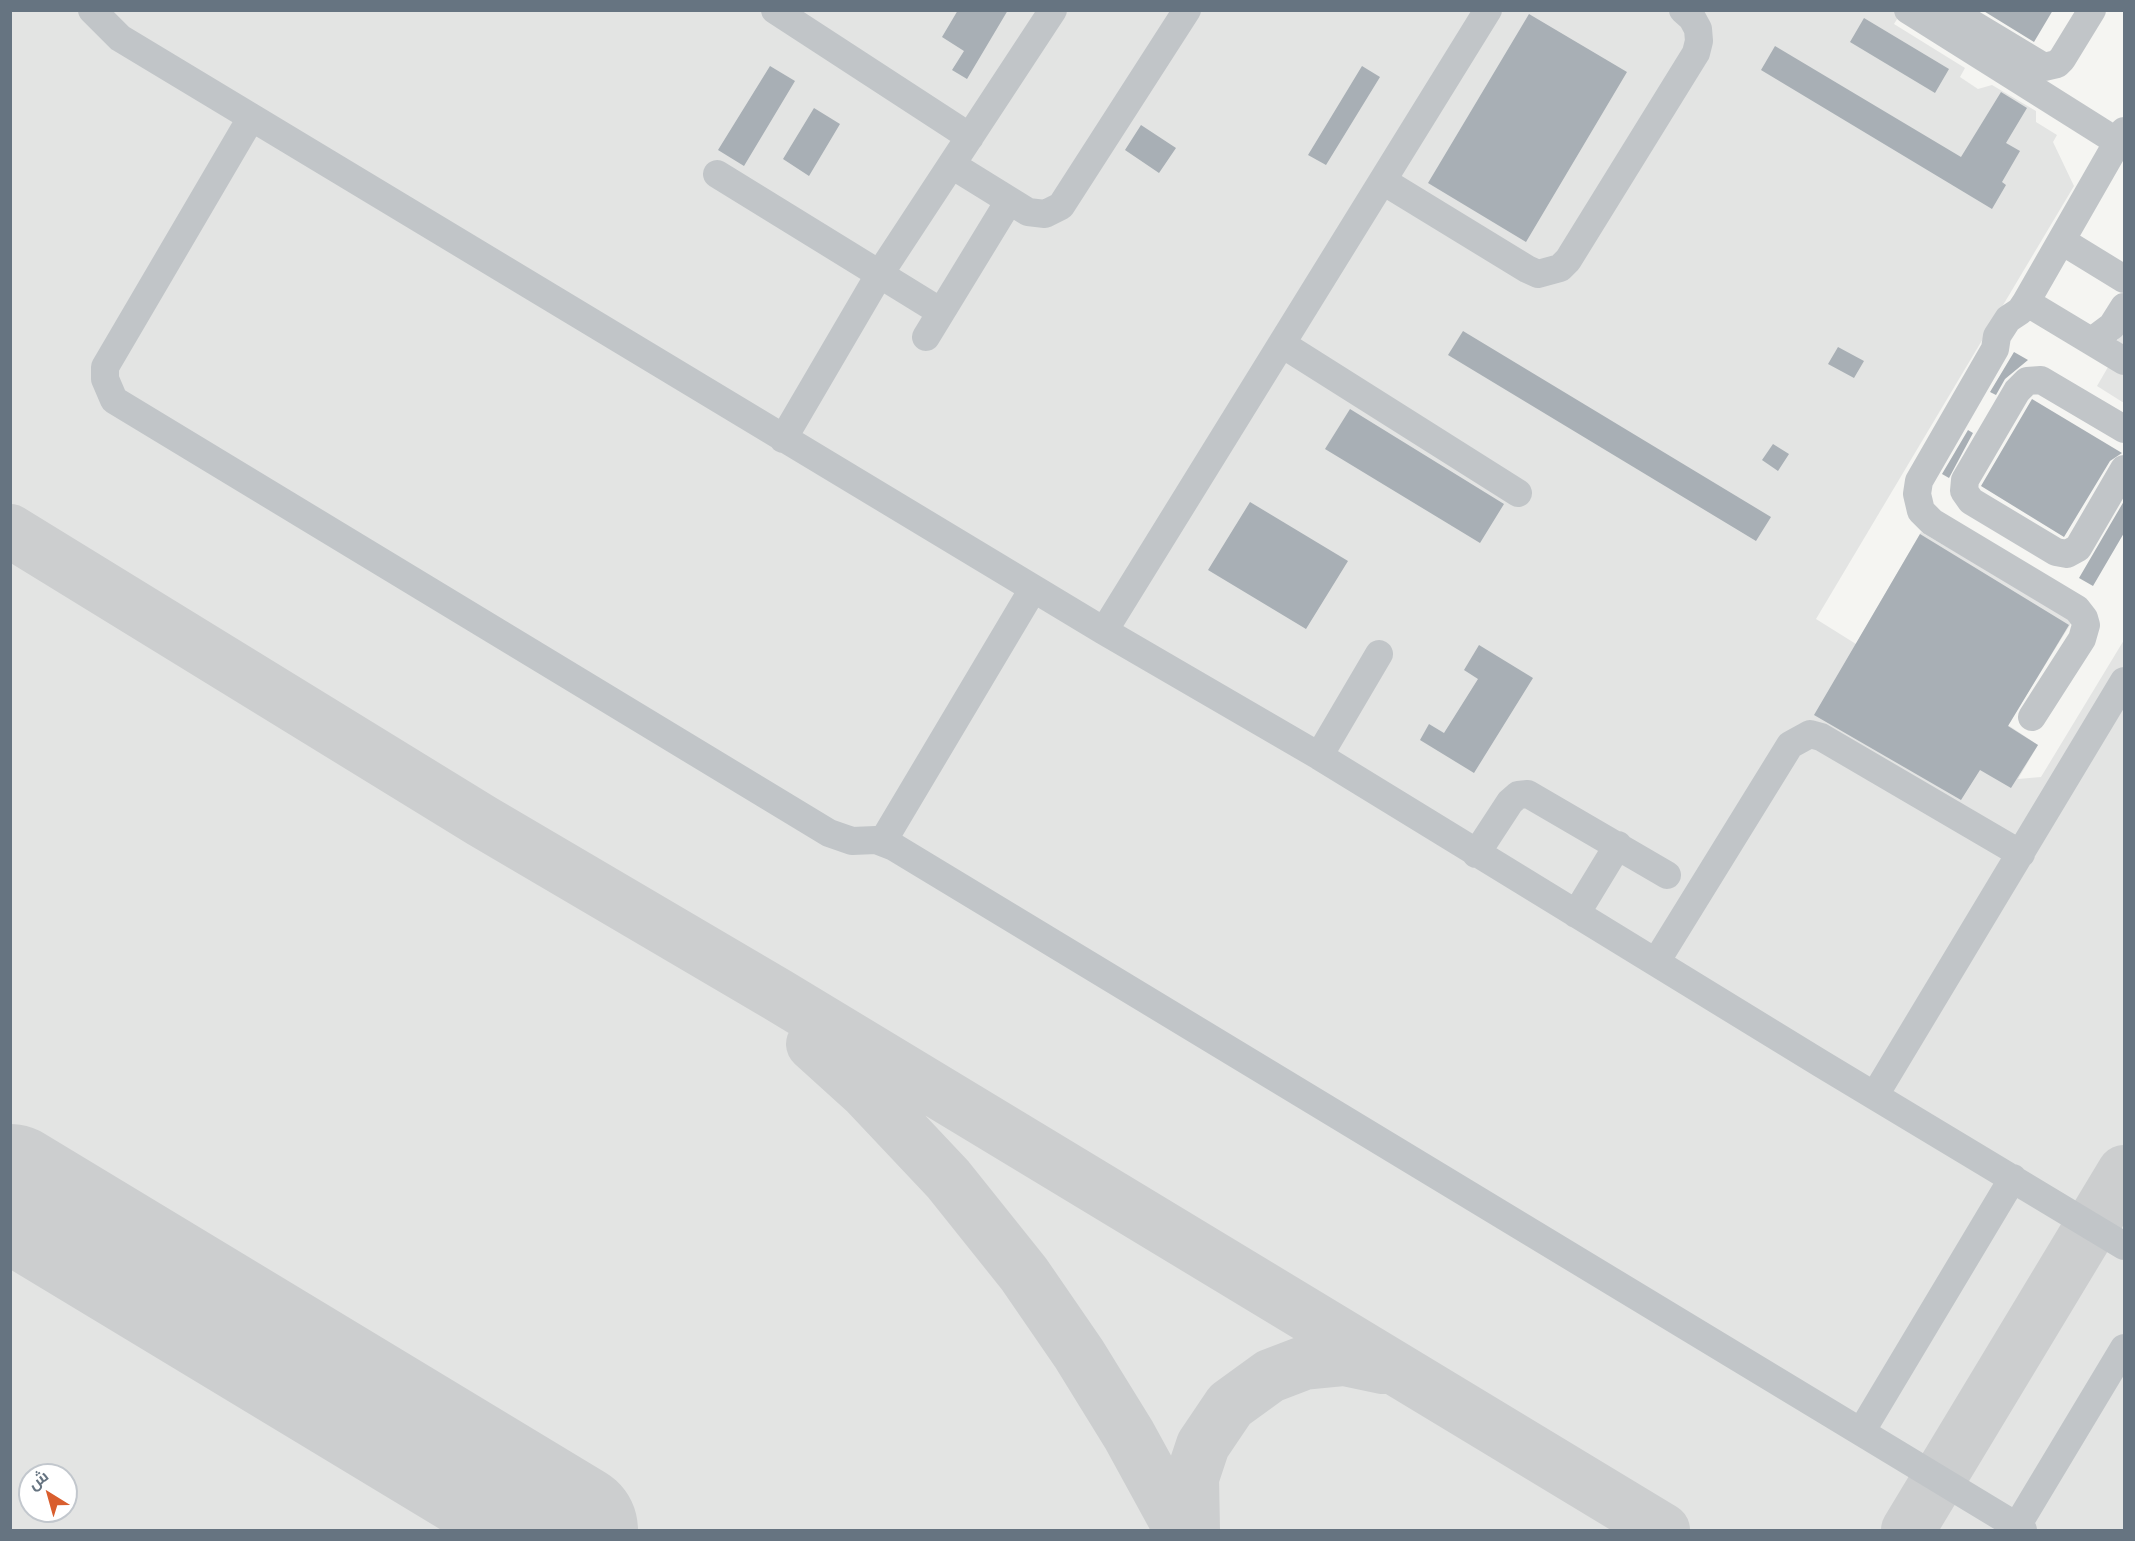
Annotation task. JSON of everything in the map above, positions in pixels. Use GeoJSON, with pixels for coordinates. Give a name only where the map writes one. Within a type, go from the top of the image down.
{"type":"FeatureCollection","features":[{"type":"Feature","properties":{"kind":"lane"},"geometry":{"type":"LineString","coordinates":[[92,10],[120,38],[251,118],[1033,589],[1319,756],[1476,854],[2124,1245]]}},
{"type":"Feature","properties":{"kind":"lane"},"geometry":{"type":"LineString","coordinates":[[775,10],[970,137]]}},
{"type":"Feature","properties":{"kind":"lane"},"geometry":{"type":"LineString","coordinates":[[783,439],[879,275],[1053,10]]}},
{"type":"Feature","properties":{"kind":"lane"},"geometry":{"type":"LineString","coordinates":[[952,165],[1010,201],[1036,214],[1045,214],[1061,206],[1187,10]]}},
{"type":"Feature","properties":{"kind":"lane"},"geometry":{"type":"LineString","coordinates":[[1104,631],[1488,10]]}},
{"type":"Feature","properties":{"kind":"lane"},"geometry":{"type":"LineString","coordinates":[[1383,181],[1527,270],[1538,274],[1560,268],[1568,260],[1696,53],[1699,41],[1698,29],[1692,18],[1683,10]]}},
{"type":"Feature","properties":{"kind":"lane"},"geometry":{"type":"LineString","coordinates":[[1908,10],[2122,139],[2023,306],[2020,326],[2008,344],[1995,349],[1965,400],[1919,482],[1917,494],[1921,511],[1932,522],[2077,609],[2086,625],[2082,639],[2032,717]]}},
{"type":"Feature","properties":{"kind":"lane"},"geometry":{"type":"LineString","coordinates":[[1951,10],[2038,64],[2051,67],[2062,59],[2092,10]]}},
{"type":"Feature","properties":{"kind":"lane"},"geometry":{"type":"LineString","coordinates":[[251,118],[111,354],[105,367],[105,379],[114,400],[829,834],[852,841],[883,842],[2020,1528],[2124,1348]]}},
{"type":"Feature","properties":{"kind":"lane"},"geometry":{"type":"LineString","coordinates":[[717,174],[941,312]]}},
{"type":"Feature","properties":{"kind":"lane"},"geometry":{"type":"LineString","coordinates":[[926,336],[1010,201]]}},
{"type":"Feature","properties":{"kind":"lane"},"geometry":{"type":"LineString","coordinates":[[2062,241],[2124,279]]}},
{"type":"Feature","properties":{"kind":"lane"},"geometry":{"type":"LineString","coordinates":[[2023,306],[2092,341],[2124,361]]}},
{"type":"Feature","properties":{"kind":"lane"},"geometry":{"type":"LineString","coordinates":[[2092,341],[2112,326],[2124,307]]}},
{"type":"Feature","properties":{"kind":"lane"},"geometry":{"type":"LineString","coordinates":[[1282,344],[1518,493]]}},
{"type":"Feature","properties":{"kind":"lane"},"geometry":{"type":"LineString","coordinates":[[2124,429],[2041,380],[2034,379],[2021,385],[1965,480],[1964,491],[1971,501],[2056,552],[2067,554],[2078,548],[2124,469]]}},
{"type":"Feature","properties":{"kind":"lane"},"geometry":{"type":"LineString","coordinates":[[1965,400],[2000,420]]}},
{"type":"Feature","properties":{"kind":"lane"},"geometry":{"type":"LineString","coordinates":[[883,842],[1033,589]]}},
{"type":"Feature","properties":{"kind":"lane"},"geometry":{"type":"LineString","coordinates":[[1319,756],[1379,654]]}},
{"type":"Feature","properties":{"kind":"lane"},"geometry":{"type":"LineString","coordinates":[[1875,1095],[2124,681]]}},
{"type":"Feature","properties":{"kind":"lane"},"geometry":{"type":"LineString","coordinates":[[1656,962],[1790,745],[1810,734],[1821,737],[2021,854]]}},
{"type":"Feature","properties":{"kind":"lane"},"geometry":{"type":"LineString","coordinates":[[1476,854],[1510,802],[1523,794],[1533,795],[1667,876]]}},
{"type":"Feature","properties":{"kind":"lane"},"geometry":{"type":"LineString","coordinates":[[1576,914],[1618,845]]}},
{"type":"Feature","properties":{"kind":"lane"},"geometry":{"type":"LineString","coordinates":[[1861,1432],[2013,1178]]}},
{"type":"Feature","properties":{"kind":"shaded area"},"geometry":{"type":"Polygon","coordinates":[[[10,11],[1902,11],[1894,24],[1965,68],[1960,77],[1978,89],[1992,85],[2036,111],[2036,122],[2057,135],[2053,142],[2074,186],[1816,619],[1856,644],[1921,532],[2073,620],[2008,725],[2038,745],[2018,779],[2041,777],[2124,640],[2124,1530],[11,1530],[10,11]]]}},
{"type":"Feature","properties":{"kind":"shaded area"},"geometry":{"type":"Polygon","coordinates":[[[2124,329],[2124,403],[2097,386],[2115,355],[2114,346],[2124,329]]]}},
{"type":"Feature","properties":{"kind":"building"},"geometry":{"type":"Polygon","coordinates":[[[958,10],[1008,10],[967,79],[952,70],[964,51],[942,37],[958,10]]]}},
{"type":"Feature","properties":{"kind":"building"},"geometry":{"type":"Polygon","coordinates":[[[1982,10],[2053,10],[2034,42],[1982,10]]]}},
{"type":"Feature","properties":{"kind":"building"},"geometry":{"type":"Polygon","coordinates":[[[1529,14],[1627,72],[1526,242],[1428,183],[1529,14]]]}},
{"type":"Feature","properties":{"kind":"building"},"geometry":{"type":"Polygon","coordinates":[[[1864,18],[1949,69],[1935,93],[1850,42],[1864,18]]]}},
{"type":"Feature","properties":{"kind":"building"},"geometry":{"type":"Polygon","coordinates":[[[1775,46],[1961,157],[2001,92],[2027,108],[2006,143],[2020,151],[2002,182],[2006,185],[1992,209],[1761,70],[1775,46]]]}},
{"type":"Feature","properties":{"kind":"building"},"geometry":{"type":"Polygon","coordinates":[[[770,66],[795,81],[744,166],[718,150],[770,66]]]}},
{"type":"Feature","properties":{"kind":"building"},"geometry":{"type":"Polygon","coordinates":[[[1362,66],[1380,77],[1326,165],[1308,155],[1362,66]]]}},
{"type":"Feature","properties":{"kind":"building"},"geometry":{"type":"Polygon","coordinates":[[[814,108],[840,124],[809,176],[783,159],[814,108]]]}},
{"type":"Feature","properties":{"kind":"building"},"geometry":{"type":"Polygon","coordinates":[[[1141,125],[1176,148],[1159,173],[1125,150],[1141,125]]]}},
{"type":"Feature","properties":{"kind":"building"},"geometry":{"type":"Polygon","coordinates":[[[1463,331],[1771,517],[1756,541],[1448,355],[1463,331]]]}},
{"type":"Feature","properties":{"kind":"building"},"geometry":{"type":"Polygon","coordinates":[[[1838,347],[1864,361],[1854,378],[1828,364],[1838,347]]]}},
{"type":"Feature","properties":{"kind":"building"},"geometry":{"type":"Polygon","coordinates":[[[2014,352],[2028,360],[2005,379],[1996,395],[1990,392],[2014,352]]]}},
{"type":"Feature","properties":{"kind":"building"},"geometry":{"type":"Polygon","coordinates":[[[2032,399],[2122,453],[2110,461],[2064,537],[1981,486],[2032,399]]]}},
{"type":"Feature","properties":{"kind":"building"},"geometry":{"type":"Polygon","coordinates":[[[1350,409],[1504,504],[1480,543],[1325,449],[1350,409]]]}},
{"type":"Feature","properties":{"kind":"building"},"geometry":{"type":"Polygon","coordinates":[[[1968,430],[1973,433],[1949,478],[1942,474],[1968,430]]]}},
{"type":"Feature","properties":{"kind":"building"},"geometry":{"type":"Polygon","coordinates":[[[1773,444],[1789,454],[1778,471],[1762,460],[1773,444]]]}},
{"type":"Feature","properties":{"kind":"building"},"geometry":{"type":"Polygon","coordinates":[[[2124,501],[2124,533],[2093,586],[2079,578],[2124,501]]]}},
{"type":"Feature","properties":{"kind":"building"},"geometry":{"type":"Polygon","coordinates":[[[1250,502],[1348,561],[1306,629],[1208,570],[1250,502]]]}},
{"type":"Feature","properties":{"kind":"building"},"geometry":{"type":"Polygon","coordinates":[[[1920,534],[2069,625],[2008,726],[2038,745],[2011,788],[1980,770],[1961,800],[1814,715],[1920,534]]]}},
{"type":"Feature","properties":{"kind":"building"},"geometry":{"type":"Polygon","coordinates":[[[1479,645],[1533,678],[1474,773],[1420,740],[1429,724],[1444,733],[1478,679],[1464,670],[1479,645]]]}},
{"type":"Feature","properties":{"kind":"taxiway"},"geometry":{"type":"LineString","coordinates":[[10,531],[482,821],[778,995],[1663,1530]]}},
{"type":"Feature","properties":{"kind":"taxiway"},"geometry":{"type":"LineString","coordinates":[[813,1044],[866,1092],[948,1179],[1024,1274],[1079,1354],[1129,1435],[1181,1530]]}},
{"type":"Feature","properties":{"kind":"taxiway"},"geometry":{"type":"LineString","coordinates":[[1908,1530],[2124,1172]]}},
{"type":"Feature","properties":{"kind":"taxiway"},"geometry":{"type":"LineString","coordinates":[[1193,1530],[1192,1478],[1203,1445],[1230,1405],[1270,1376],[1304,1363],[1345,1359],[1383,1367]]}},
{"type":"Feature","properties":{"kind":"runway"},"geometry":{"type":"LineString","coordinates":[[10,1191],[571,1530]]}}]}
